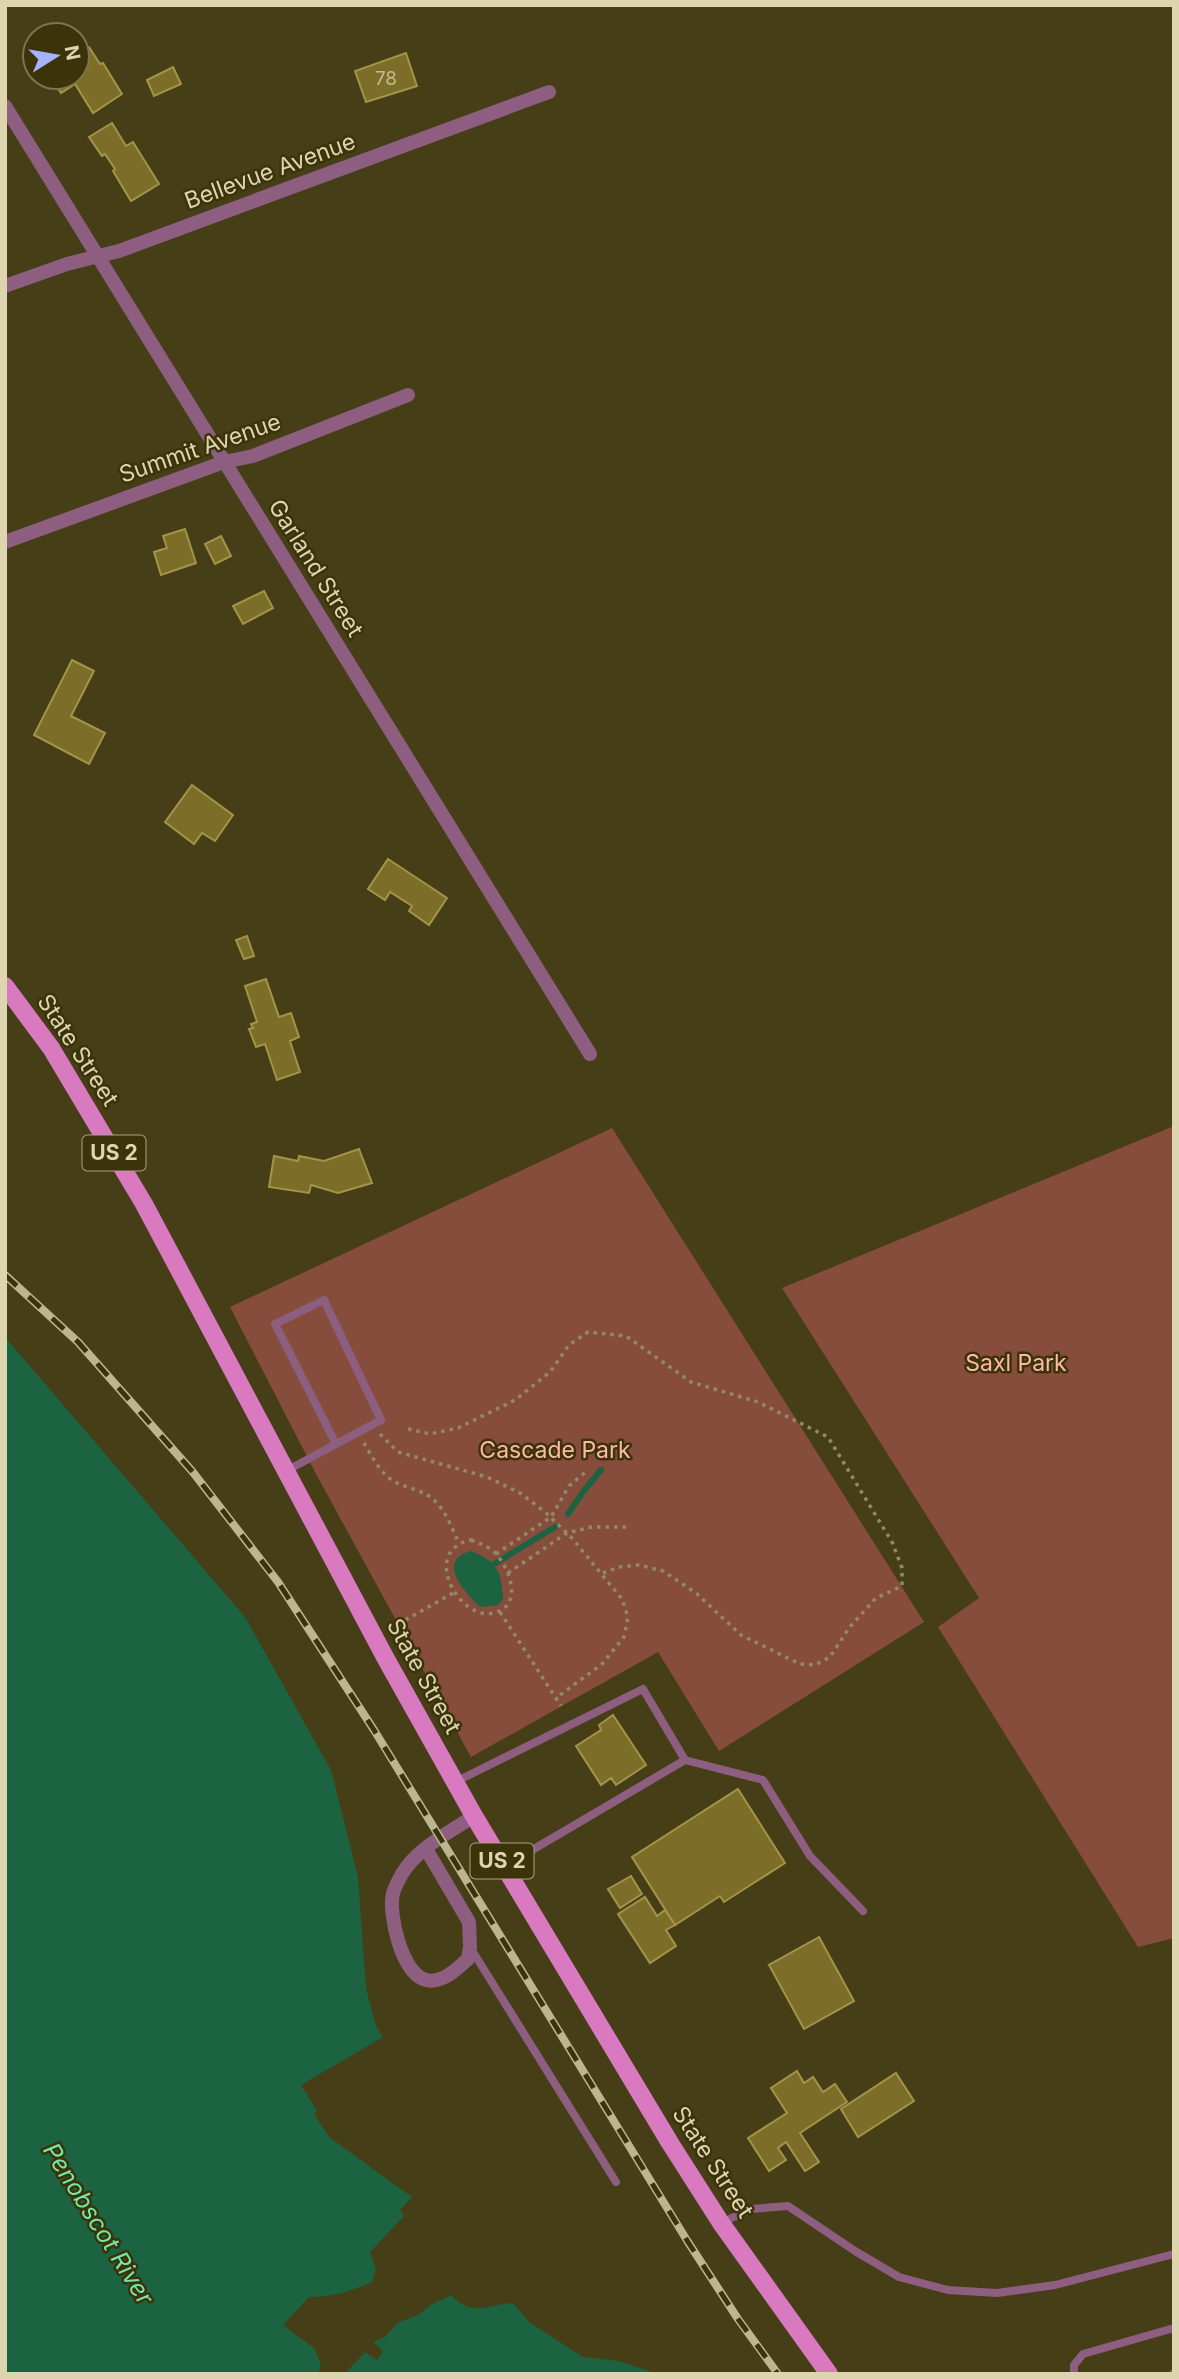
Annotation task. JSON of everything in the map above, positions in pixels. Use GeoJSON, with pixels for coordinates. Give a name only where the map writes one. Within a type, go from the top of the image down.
{"type":"FeatureCollection","features":[{"type":"Feature","properties":{"kind":"main road","name":"State Street"},"geometry":{"type":"LineString","coordinates":[[5,986],[51,1048],[144,1204],[386,1659],[474,1816],[670,2143],[721,2223],[829,2374]]}},
{"type":"Feature","properties":{"kind":"street","name":"Bellevue Avenue"},"geometry":{"type":"LineString","coordinates":[[5,286],[67,264],[98,257],[549,92]]}},
{"type":"Feature","properties":{"kind":"street","name":"Garland Street"},"geometry":{"type":"LineString","coordinates":[[5,106],[590,1054]]}},
{"type":"Feature","properties":{"kind":"street","name":"Summit Avenue"},"geometry":{"type":"LineString","coordinates":[[5,542],[224,462],[253,456],[408,395]]}},
{"type":"Feature","properties":{"kind":"street"},"geometry":{"type":"LineString","coordinates":[[426,1849],[469,1922],[470,1947],[468,1959],[450,1975],[425,1980],[410,1970],[396,1931],[392,1895],[414,1858],[426,1849],[474,1816]]}},
{"type":"Feature","properties":{"kind":"lane"},"geometry":{"type":"LineString","coordinates":[[286,1471],[382,1420],[324,1300],[275,1324],[336,1444]]}},
{"type":"Feature","properties":{"kind":"lane"},"geometry":{"type":"LineString","coordinates":[[455,1782],[643,1689],[685,1760]]}},
{"type":"Feature","properties":{"kind":"lane"},"geometry":{"type":"LineString","coordinates":[[505,1866],[685,1760],[763,1780],[810,1856],[863,1910]]}},
{"type":"Feature","properties":{"kind":"lane"},"geometry":{"type":"LineString","coordinates":[[470,1947],[616,2182]]}},
{"type":"Feature","properties":{"kind":"lane"},"geometry":{"type":"LineString","coordinates":[[721,2223],[751,2209],[788,2206],[899,2277],[960,2291],[997,2293],[1055,2285],[1174,2254]]}},
{"type":"Feature","properties":{"kind":"lane"},"geometry":{"type":"LineString","coordinates":[[1074,2374],[1074,2365],[1083,2354],[1174,2328]]}},
{"type":"Feature","properties":{"kind":"path"},"geometry":{"type":"LineString","coordinates":[[408,1429],[430,1434],[458,1428],[515,1400],[550,1372],[569,1345],[588,1332],[626,1336],[691,1382],[758,1402],[828,1437],[892,1542],[902,1568],[902,1586],[876,1598],[849,1628],[830,1657],[815,1665],[800,1664],[741,1635],[696,1592],[663,1571],[639,1565],[618,1567],[603,1573]]}},
{"type":"Feature","properties":{"kind":"path"},"geometry":{"type":"LineString","coordinates":[[371,1425],[398,1452],[487,1476],[520,1493],[567,1533],[622,1599],[628,1617],[624,1637],[602,1664],[556,1698]]}},
{"type":"Feature","properties":{"kind":"path"},"geometry":{"type":"LineString","coordinates":[[358,1432],[377,1466],[387,1476],[396,1483],[426,1494],[434,1500],[442,1509],[458,1543]]}},
{"type":"Feature","properties":{"kind":"path"},"geometry":{"type":"LineString","coordinates":[[497,1555],[551,1517],[569,1486],[588,1470]]}},
{"type":"Feature","properties":{"kind":"path"},"geometry":{"type":"LineString","coordinates":[[508,1573],[567,1533],[592,1527],[626,1527]]}},
{"type":"Feature","properties":{"kind":"path"},"geometry":{"type":"LineString","coordinates":[[471,1540],[485,1545],[506,1567],[512,1593],[507,1605],[500,1612],[488,1615],[476,1612],[455,1592],[448,1578],[446,1563],[450,1552],[458,1543],[471,1540]]}},
{"type":"Feature","properties":{"kind":"path"},"geometry":{"type":"LineString","coordinates":[[398,1625],[455,1592]]}},
{"type":"Feature","properties":{"kind":"path"},"geometry":{"type":"LineString","coordinates":[[500,1612],[561,1706]]}},
{"type":"Feature","properties":{"kind":"green space","name":"Saxl Park"},"geometry":{"type":"Polygon","coordinates":[[[1174,1126],[1174,1938],[1138,1947],[938,1627],[979,1598],[782,1288],[1174,1126]]]}},
{"type":"Feature","properties":{"kind":"green space","name":"Cascade Park"},"geometry":{"type":"Polygon","coordinates":[[[612,1128],[924,1622],[719,1751],[658,1652],[471,1757],[316,1474],[230,1307],[612,1128]]]}},
{"type":"Feature","properties":{"kind":"water","name":"Penobscot River"},"geometry":{"type":"Polygon","coordinates":[[[5,1337],[245,1617],[331,1770],[358,1877],[366,1988],[376,2026],[383,2037],[301,2085],[317,2111],[314,2114],[329,2137],[412,2197],[400,2210],[404,2216],[370,2252],[376,2269],[372,2282],[341,2293],[309,2297],[283,2325],[314,2348],[321,2365],[318,2374],[5,2374],[5,1337]]]}},
{"type":"Feature","properties":{"kind":"water"},"geometry":{"type":"Polygon","coordinates":[[[471,1551],[487,1559],[499,1575],[503,1600],[498,1605],[480,1607],[456,1577],[455,1562],[460,1555],[471,1551]]]}},
{"type":"Feature","properties":{"kind":"water"},"geometry":{"type":"Polygon","coordinates":[[[451,2295],[473,2308],[513,2303],[529,2322],[583,2357],[618,2361],[659,2374],[345,2374],[365,2352],[377,2360],[383,2351],[373,2342],[385,2337],[397,2323],[418,2315],[432,2304],[451,2295]]]}},
{"type":"Feature","properties":{"kind":"building"},"geometry":{"type":"Polygon","coordinates":[[[91,50],[100,64],[103,63],[122,94],[93,113],[79,91],[91,91],[91,50]]]}},
{"type":"Feature","properties":{"kind":"building"},"geometry":{"type":"Polygon","coordinates":[[[406,53],[417,86],[366,102],[355,71],[406,53]]]}},
{"type":"Feature","properties":{"kind":"building"},"geometry":{"type":"Polygon","coordinates":[[[173,67],[181,84],[154,96],[147,80],[173,67]]]}},
{"type":"Feature","properties":{"kind":"building"},"geometry":{"type":"Polygon","coordinates":[[[112,123],[126,146],[133,142],[159,184],[131,201],[113,171],[115,169],[89,137],[112,123]]]}},
{"type":"Feature","properties":{"kind":"building"},"geometry":{"type":"Polygon","coordinates":[[[185,529],[196,563],[161,575],[154,552],[167,548],[163,536],[185,529]]]}},
{"type":"Feature","properties":{"kind":"building"},"geometry":{"type":"Polygon","coordinates":[[[221,536],[231,556],[215,564],[205,544],[221,536]]]}},
{"type":"Feature","properties":{"kind":"building"},"geometry":{"type":"Polygon","coordinates":[[[264,591],[273,608],[243,624],[233,606],[264,591]]]}},
{"type":"Feature","properties":{"kind":"building"},"geometry":{"type":"Polygon","coordinates":[[[72,660],[94,671],[71,716],[105,733],[89,764],[34,735],[72,660]]]}},
{"type":"Feature","properties":{"kind":"building"},"geometry":{"type":"Polygon","coordinates":[[[192,785],[233,815],[215,841],[202,833],[194,844],[165,822],[192,785]]]}},
{"type":"Feature","properties":{"kind":"building"},"geometry":{"type":"Polygon","coordinates":[[[388,859],[447,898],[429,925],[409,911],[412,906],[390,892],[385,900],[368,889],[388,859]]]}},
{"type":"Feature","properties":{"kind":"building"},"geometry":{"type":"Polygon","coordinates":[[[247,936],[254,956],[244,959],[236,940],[247,936]]]}},
{"type":"Feature","properties":{"kind":"building"},"geometry":{"type":"Polygon","coordinates":[[[266,979],[279,1017],[291,1013],[299,1037],[290,1041],[300,1072],[277,1080],[265,1044],[256,1047],[249,1029],[253,1028],[251,1024],[257,1022],[245,986],[266,979]]]}},
{"type":"Feature","properties":{"kind":"building"},"geometry":{"type":"Polygon","coordinates":[[[359,1149],[372,1183],[338,1193],[311,1185],[309,1193],[269,1187],[274,1156],[298,1161],[299,1156],[324,1161],[359,1149]]]}},
{"type":"Feature","properties":{"kind":"building"},"geometry":{"type":"Polygon","coordinates":[[[613,1715],[646,1765],[616,1785],[611,1778],[601,1785],[576,1746],[601,1730],[599,1725],[613,1715]]]}},
{"type":"Feature","properties":{"kind":"building"},"geometry":{"type":"Polygon","coordinates":[[[738,1789],[785,1863],[724,1902],[720,1896],[675,1925],[632,1857],[738,1789]]]}},
{"type":"Feature","properties":{"kind":"building"},"geometry":{"type":"Polygon","coordinates":[[[631,1876],[642,1894],[620,1908],[608,1889],[631,1876]]]}},
{"type":"Feature","properties":{"kind":"building"},"geometry":{"type":"Polygon","coordinates":[[[645,1897],[657,1916],[665,1910],[675,1925],[666,1930],[676,1946],[650,1963],[618,1914],[645,1897]]]}},
{"type":"Feature","properties":{"kind":"building"},"geometry":{"type":"Polygon","coordinates":[[[819,1937],[854,2001],[804,2029],[769,1965],[819,1937]]]}},
{"type":"Feature","properties":{"kind":"building"},"geometry":{"type":"Polygon","coordinates":[[[797,2071],[804,2083],[813,2077],[823,2092],[835,2084],[847,2102],[800,2133],[819,2162],[805,2171],[786,2142],[778,2148],[786,2160],[769,2171],[748,2138],[787,2113],[771,2088],[797,2071]]]}},
{"type":"Feature","properties":{"kind":"building"},"geometry":{"type":"Polygon","coordinates":[[[896,2073],[914,2101],[858,2137],[841,2109],[896,2073]]]}},
{"type":"Feature","properties":{"kind":"waterway"},"geometry":{"type":"LineString","coordinates":[[568,1514],[601,1470]]}},
{"type":"Feature","properties":{"kind":"waterway"},"geometry":{"type":"LineString","coordinates":[[494,1564],[555,1527]]}},
{"type":"Feature","properties":{"kind":"railway"},"geometry":{"type":"LineString","coordinates":[[5,1275],[78,1342],[192,1471],[278,1582],[374,1730],[688,2242],[778,2374]]}}]}
